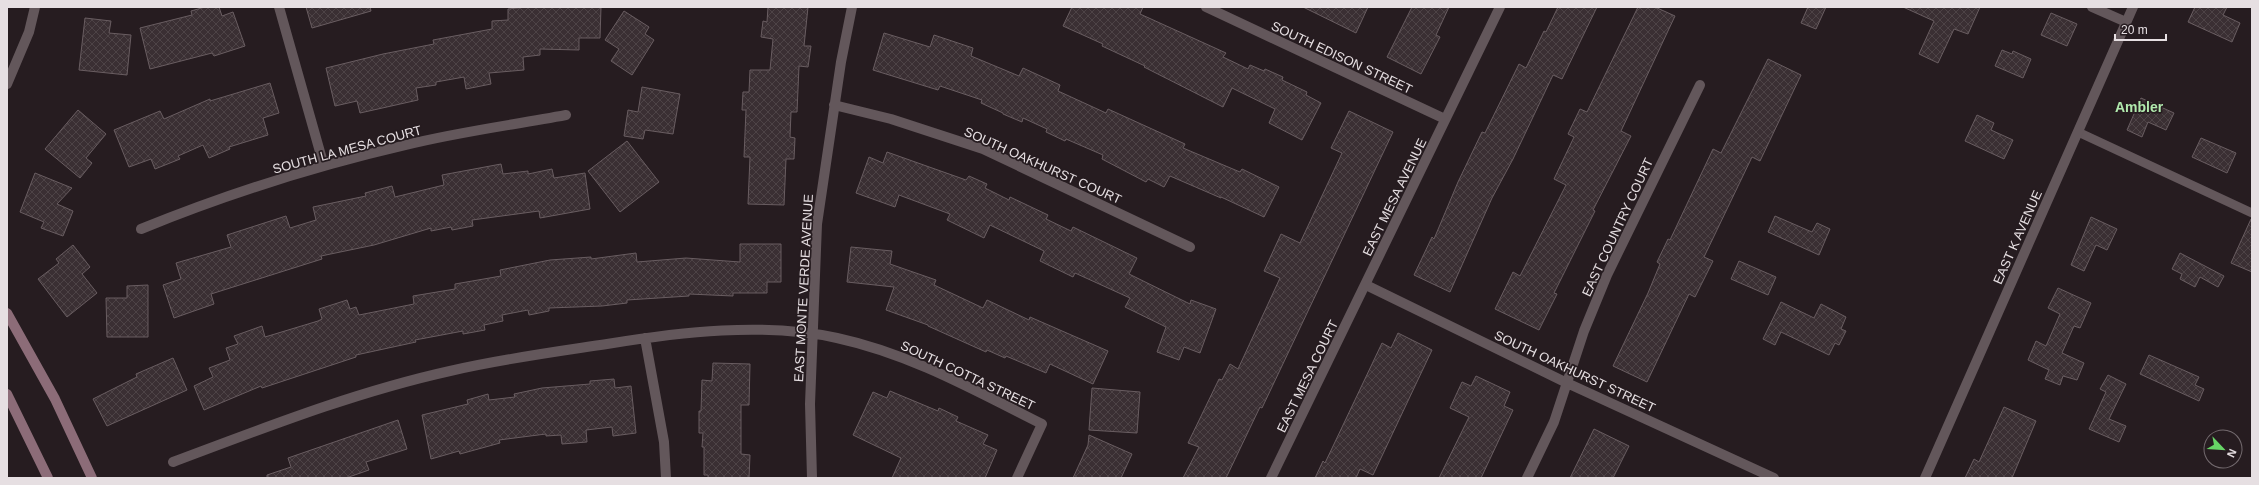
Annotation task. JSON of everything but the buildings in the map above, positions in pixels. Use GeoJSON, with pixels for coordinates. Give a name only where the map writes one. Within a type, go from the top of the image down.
{"type":"FeatureCollection","features":[{"type":"Feature","properties":{"kind":"main road"},"geometry":{"type":"LineString","coordinates":[[7,313],[46,381],[92,478]]}},
{"type":"Feature","properties":{"kind":"main road"},"geometry":{"type":"LineString","coordinates":[[7,394],[48,478]]}},
{"type":"Feature","properties":{"kind":"street"},"geometry":{"type":"LineString","coordinates":[[7,84],[29,32],[35,7]]}},
{"type":"Feature","properties":{"kind":"street"},"geometry":{"type":"LineString","coordinates":[[279,7],[324,166]]}},
{"type":"Feature","properties":{"kind":"street","name":"EAST MONTE VERDE AVENUE"},"geometry":{"type":"LineString","coordinates":[[812,478],[812,333],[817,224],[834,105],[852,7]]}},
{"type":"Feature","properties":{"kind":"street","name":"SOUTH EDISON STREET"},"geometry":{"type":"LineString","coordinates":[[1206,7],[1445,120]]}},
{"type":"Feature","properties":{"kind":"street"},"geometry":{"type":"LineString","coordinates":[[1445,120],[1500,7]]}},
{"type":"Feature","properties":{"kind":"street"},"geometry":{"type":"LineString","coordinates":[[2092,7],[2126,22]]}},
{"type":"Feature","properties":{"kind":"street","name":"EAST K AVENUE"},"geometry":{"type":"LineString","coordinates":[[1925,478],[2133,7]]}},
{"type":"Feature","properties":{"kind":"street","name":"EAST COUNTRY COURT"},"geometry":{"type":"LineString","coordinates":[[1527,478],[1554,422],[1584,331],[1607,274],[1700,84]]}},
{"type":"Feature","properties":{"kind":"street","name":"SOUTH OAKHURST COURT"},"geometry":{"type":"LineString","coordinates":[[834,105],[891,118],[984,149],[1190,247]]}},
{"type":"Feature","properties":{"kind":"street","name":"SOUTH LA MESA COURT"},"geometry":{"type":"LineString","coordinates":[[141,229],[211,200],[324,166],[406,144],[566,115]]}},
{"type":"Feature","properties":{"kind":"street","name":"EAST MESA AVENUE"},"geometry":{"type":"LineString","coordinates":[[1366,285],[1445,120]]}},
{"type":"Feature","properties":{"kind":"street","name":"SOUTH OAKHURST STREET"},"geometry":{"type":"LineString","coordinates":[[1366,285],[1567,384],[1774,478]]}},
{"type":"Feature","properties":{"kind":"street","name":"EAST MESA COURT"},"geometry":{"type":"LineString","coordinates":[[1271,478],[1366,285]]}},
{"type":"Feature","properties":{"kind":"street","name":"SOUTH COTTA STREET"},"geometry":{"type":"LineString","coordinates":[[173,462],[304,413],[449,371],[512,358],[645,338],[681,333],[733,331],[812,333],[838,338],[900,356],[1042,424],[1017,478]]}},
{"type":"Feature","properties":{"kind":"street"},"geometry":{"type":"LineString","coordinates":[[645,338],[664,442],[666,478]]}},
{"type":"Feature","properties":{"kind":"lane"},"geometry":{"type":"LineString","coordinates":[[2078,132],[2252,213]]}},
{"type":"Feature","properties":{"kind":"district","name":"Ambler"},"geometry":{"type":"Point","coordinates":[2139,107]}}]}
